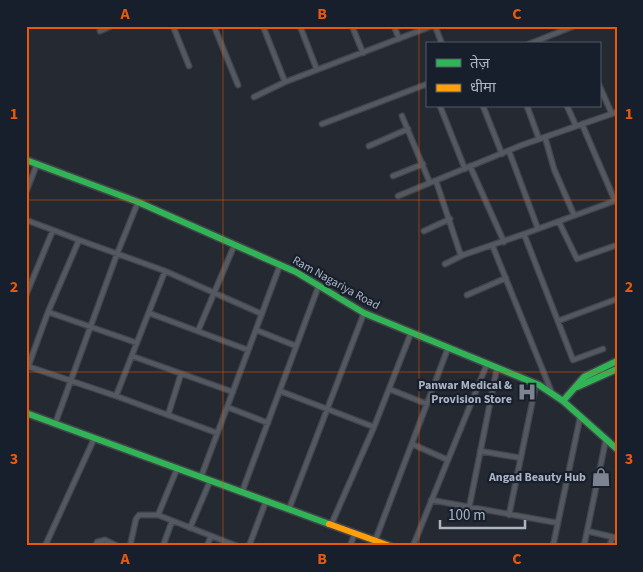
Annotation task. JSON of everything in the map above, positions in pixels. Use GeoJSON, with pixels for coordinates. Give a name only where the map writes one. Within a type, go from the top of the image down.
{"type":"FeatureCollection","features":[{"type":"Feature","properties":{"kind":"street"},"geometry":{"type":"LineString","coordinates":[[100,31],[111,26]]}},
{"type":"Feature","properties":{"kind":"street"},"geometry":{"type":"LineString","coordinates":[[173,26],[189,66]]}},
{"type":"Feature","properties":{"kind":"street"},"geometry":{"type":"LineString","coordinates":[[214,26],[238,85]]}},
{"type":"Feature","properties":{"kind":"street"},"geometry":{"type":"LineString","coordinates":[[263,26],[285,82]]}},
{"type":"Feature","properties":{"kind":"street"},"geometry":{"type":"LineString","coordinates":[[300,26],[317,70]]}},
{"type":"Feature","properties":{"kind":"street"},"geometry":{"type":"LineString","coordinates":[[352,26],[363,53]]}},
{"type":"Feature","properties":{"kind":"street"},"geometry":{"type":"LineString","coordinates":[[394,26],[399,39]]}},
{"type":"Feature","properties":{"kind":"street"},"geometry":{"type":"LineString","coordinates":[[254,97],[285,82],[433,26],[441,42]]}},
{"type":"Feature","properties":{"kind":"street"},"geometry":{"type":"LineString","coordinates":[[534,42],[574,26]]}},
{"type":"Feature","properties":{"kind":"street"},"geometry":{"type":"LineString","coordinates":[[322,124],[426,84]]}},
{"type":"Feature","properties":{"kind":"street"},"geometry":{"type":"LineString","coordinates":[[398,196],[545,137],[614,113],[600,87]]}},
{"type":"Feature","properties":{"kind":"street"},"geometry":{"type":"LineString","coordinates":[[441,108],[465,169]]}},
{"type":"Feature","properties":{"kind":"street"},"geometry":{"type":"LineString","coordinates":[[484,108],[502,154]]}},
{"type":"Feature","properties":{"kind":"street"},"geometry":{"type":"LineString","coordinates":[[528,108],[539,140]]}},
{"type":"Feature","properties":{"kind":"street"},"geometry":{"type":"LineString","coordinates":[[568,108],[576,126]]}},
{"type":"Feature","properties":{"kind":"street"},"geometry":{"type":"LineString","coordinates":[[402,116],[450,220],[460,253],[463,255]]}},
{"type":"Feature","properties":{"kind":"street"},"geometry":{"type":"LineString","coordinates":[[445,264],[463,255],[493,247],[574,215],[616,201],[582,124]]}},
{"type":"Feature","properties":{"kind":"street"},"geometry":{"type":"LineString","coordinates":[[369,146],[408,129]]}},
{"type":"Feature","properties":{"kind":"street"},"geometry":{"type":"LineString","coordinates":[[545,137],[554,169],[574,215]]}},
{"type":"Feature","properties":{"kind":"street"},"geometry":{"type":"LineString","coordinates":[[509,151],[538,229]]}},
{"type":"Feature","properties":{"kind":"street","name":"Ram Nagariya Road"},"geometry":{"type":"LineString","coordinates":[[26,160],[138,202],[280,265],[319,285],[364,313],[536,384],[563,401],[617,449]]}},
{"type":"Feature","properties":{"kind":"street"},"geometry":{"type":"LineString","coordinates":[[26,192],[37,164]]}},
{"type":"Feature","properties":{"kind":"street"},"geometry":{"type":"LineString","coordinates":[[393,176],[423,164]]}},
{"type":"Feature","properties":{"kind":"street"},"geometry":{"type":"LineString","coordinates":[[470,166],[504,242]]}},
{"type":"Feature","properties":{"kind":"street"},"geometry":{"type":"LineString","coordinates":[[55,424],[116,254],[138,202]]}},
{"type":"Feature","properties":{"kind":"street"},"geometry":{"type":"LineString","coordinates":[[26,220],[165,271],[262,314]]}},
{"type":"Feature","properties":{"kind":"street"},"geometry":{"type":"LineString","coordinates":[[424,231],[450,220]]}},
{"type":"Feature","properties":{"kind":"street"},"geometry":{"type":"LineString","coordinates":[[559,222],[577,259],[617,245]]}},
{"type":"Feature","properties":{"kind":"street"},"geometry":{"type":"LineString","coordinates":[[26,295],[53,230]]}},
{"type":"Feature","properties":{"kind":"street"},"geometry":{"type":"LineString","coordinates":[[524,234],[573,360],[603,349]]}},
{"type":"Feature","properties":{"kind":"street"},"geometry":{"type":"LineString","coordinates":[[79,240],[27,366],[217,433]]}},
{"type":"Feature","properties":{"kind":"street"},"geometry":{"type":"LineString","coordinates":[[198,331],[234,246]]}},
{"type":"Feature","properties":{"kind":"street"},"geometry":{"type":"LineString","coordinates":[[493,247],[552,393]]}},
{"type":"Feature","properties":{"kind":"street"},"geometry":{"type":"LineString","coordinates":[[201,477],[280,265]]}},
{"type":"Feature","properties":{"kind":"street"},"geometry":{"type":"LineString","coordinates":[[116,396],[165,271]]}},
{"type":"Feature","properties":{"kind":"street"},"geometry":{"type":"LineString","coordinates":[[467,295],[506,278]]}},
{"type":"Feature","properties":{"kind":"street"},"geometry":{"type":"LineString","coordinates":[[242,492],[319,285]]}},
{"type":"Feature","properties":{"kind":"street"},"geometry":{"type":"LineString","coordinates":[[558,322],[617,299]]}},
{"type":"Feature","properties":{"kind":"street"},"geometry":{"type":"LineString","coordinates":[[48,312],[137,343]]}},
{"type":"Feature","properties":{"kind":"street"},"geometry":{"type":"LineString","coordinates":[[149,313],[248,350]]}},
{"type":"Feature","properties":{"kind":"street"},"geometry":{"type":"LineString","coordinates":[[290,509],[364,313]]}},
{"type":"Feature","properties":{"kind":"street"},"geometry":{"type":"LineString","coordinates":[[256,330],[296,346]]}},
{"type":"Feature","properties":{"kind":"street"},"geometry":{"type":"LineString","coordinates":[[331,525],[374,427],[411,332]]}},
{"type":"Feature","properties":{"kind":"street"},"geometry":{"type":"LineString","coordinates":[[375,540],[448,348]]}},
{"type":"Feature","properties":{"kind":"street"},"geometry":{"type":"LineString","coordinates":[[132,356],[233,392]]}},
{"type":"Feature","properties":{"kind":"street"},"geometry":{"type":"LineString","coordinates":[[563,401],[584,377],[617,361]]}},
{"type":"Feature","properties":{"kind":"street"},"geometry":{"type":"LineString","coordinates":[[413,546],[487,364]]}},
{"type":"Feature","properties":{"kind":"street"},"geometry":{"type":"LineString","coordinates":[[469,508],[497,368]]}},
{"type":"Feature","properties":{"kind":"street"},"geometry":{"type":"LineString","coordinates":[[573,388],[616,370]]}},
{"type":"Feature","properties":{"kind":"street"},"geometry":{"type":"LineString","coordinates":[[168,415],[181,374]]}},
{"type":"Feature","properties":{"kind":"street"},"geometry":{"type":"LineString","coordinates":[[509,515],[536,384]]}},
{"type":"Feature","properties":{"kind":"street"},"geometry":{"type":"LineString","coordinates":[[389,389],[427,404]]}},
{"type":"Feature","properties":{"kind":"street"},"geometry":{"type":"LineString","coordinates":[[280,391],[374,427]]}},
{"type":"Feature","properties":{"kind":"street"},"geometry":{"type":"LineString","coordinates":[[227,407],[268,423]]}},
{"type":"Feature","properties":{"kind":"street"},"geometry":{"type":"LineString","coordinates":[[26,414],[386,545]]}},
{"type":"Feature","properties":{"kind":"street"},"geometry":{"type":"LineString","coordinates":[[552,546],[580,418]]}},
{"type":"Feature","properties":{"kind":"street"},"geometry":{"type":"LineString","coordinates":[[45,546],[94,439]]}},
{"type":"Feature","properties":{"kind":"street"},"geometry":{"type":"LineString","coordinates":[[584,546],[606,439]]}},
{"type":"Feature","properties":{"kind":"street"},"geometry":{"type":"LineString","coordinates":[[412,444],[448,460]]}},
{"type":"Feature","properties":{"kind":"street"},"geometry":{"type":"LineString","coordinates":[[480,451],[521,458]]}},
{"type":"Feature","properties":{"kind":"street"},"geometry":{"type":"LineString","coordinates":[[158,515],[177,469]]}},
{"type":"Feature","properties":{"kind":"street"},"geometry":{"type":"LineString","coordinates":[[190,528],[210,481]]}},
{"type":"Feature","properties":{"kind":"street"},"geometry":{"type":"LineString","coordinates":[[431,500],[558,523]]}},
{"type":"Feature","properties":{"kind":"street"},"geometry":{"type":"LineString","coordinates":[[249,546],[266,501]]}},
{"type":"Feature","properties":{"kind":"street"},"geometry":{"type":"LineString","coordinates":[[130,546],[136,519],[139,515],[158,515],[237,546]]}},
{"type":"Feature","properties":{"kind":"street"},"geometry":{"type":"LineString","coordinates":[[163,546],[172,521]]}},
{"type":"Feature","properties":{"kind":"street"},"geometry":{"type":"LineString","coordinates":[[587,531],[614,538],[610,546]]}},
{"type":"Feature","properties":{"kind":"street"},"geometry":{"type":"LineString","coordinates":[[350,546],[355,533]]}},
{"type":"Feature","properties":{"kind":"street"},"geometry":{"type":"LineString","coordinates":[[207,546],[211,536]]}},
{"type":"Feature","properties":{"kind":"street"},"geometry":{"type":"LineString","coordinates":[[96,546],[98,542],[105,540],[117,546]]}},
{"type":"Feature","properties":{"kind":"traffic: fast"},"geometry":{"type":"LineString","coordinates":[[26,160],[138,202],[296,272],[364,313],[539,385],[563,401],[584,377],[617,361]]}},
{"type":"Feature","properties":{"kind":"traffic: fast"},"geometry":{"type":"LineString","coordinates":[[577,387],[617,369]]}},
{"type":"Feature","properties":{"kind":"traffic: fast"},"geometry":{"type":"LineString","coordinates":[[563,401],[617,449]]}},
{"type":"Feature","properties":{"kind":"traffic: fast"},"geometry":{"type":"LineString","coordinates":[[26,413],[329,524]]}},
{"type":"Feature","properties":{"kind":"traffic: slow"},"geometry":{"type":"LineString","coordinates":[[329,524],[390,546]]}},
{"type":"Feature","properties":{"kind":"place","name":"Panwar Medical & Provision Store"},"geometry":{"type":"Point","coordinates":[527,392]}},
{"type":"Feature","properties":{"kind":"place","name":"Angad Beauty Hub"},"geometry":{"type":"Point","coordinates":[601,477]}}]}
